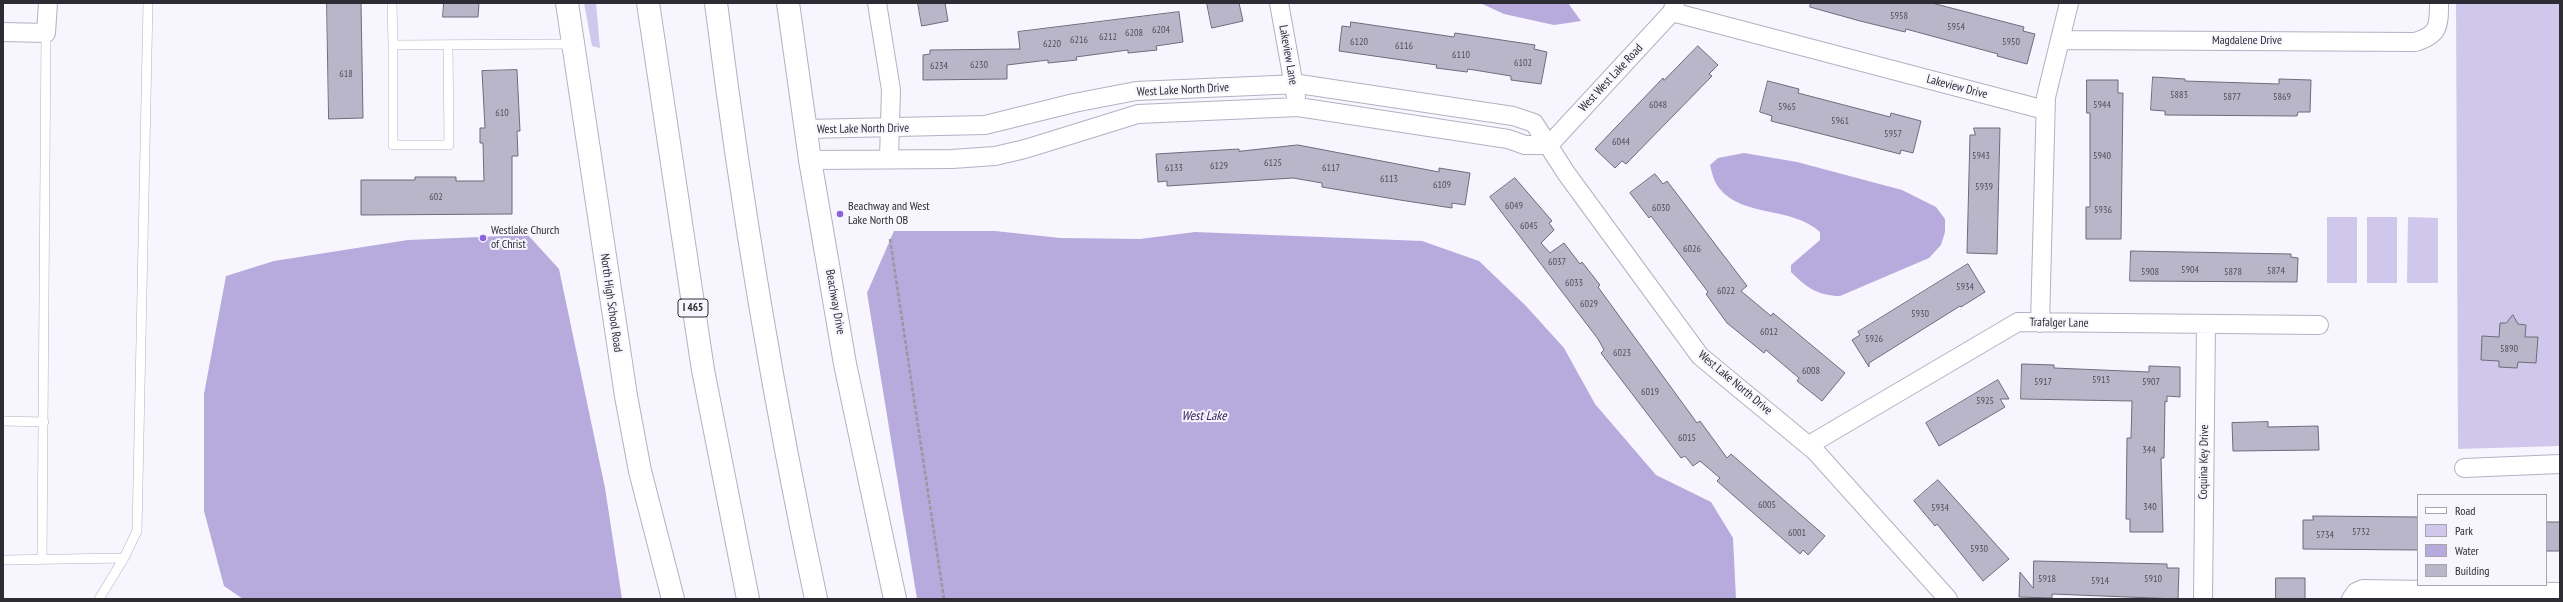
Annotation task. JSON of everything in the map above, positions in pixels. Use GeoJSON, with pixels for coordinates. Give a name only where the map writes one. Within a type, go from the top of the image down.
{"type":"FeatureCollection","features":[{"type":"Feature","properties":{"kind":"main road","name":"North High School Road"},"geometry":{"type":"LineString","coordinates":[[567,3],[634,440],[673,599]]}},
{"type":"Feature","properties":{"kind":"main road"},"geometry":{"type":"LineString","coordinates":[[716,3],[733,136],[758,292],[816,599]]}},
{"type":"Feature","properties":{"kind":"main road","name":"Beachway Drive"},"geometry":{"type":"LineString","coordinates":[[788,3],[810,160],[845,364],[895,599]]}},
{"type":"Feature","properties":{"kind":"main road","name":"I 465"},"geometry":{"type":"LineString","coordinates":[[648,7],[703,370],[748,599]]}},
{"type":"Feature","properties":{"kind":"street"},"geometry":{"type":"LineString","coordinates":[[3,32],[46,33],[48,3]]}},
{"type":"Feature","properties":{"kind":"street"},"geometry":{"type":"LineString","coordinates":[[877,3],[891,90],[889,158]]}},
{"type":"Feature","properties":{"kind":"street","name":"Lakeview Lane"},"geometry":{"type":"LineString","coordinates":[[1279,3],[1298,107]]}},
{"type":"Feature","properties":{"kind":"street"},"geometry":{"type":"LineString","coordinates":[[2040,323],[2046,97],[2069,3]]}},
{"type":"Feature","properties":{"kind":"street","name":"Magdalene Drive"},"geometry":{"type":"LineString","coordinates":[[2060,40],[2415,42],[2432,34],[2438,25],[2440,3]]}},
{"type":"Feature","properties":{"kind":"street","name":"Lakeview Drive"},"geometry":{"type":"LineString","coordinates":[[1674,7],[2045,110]]}},
{"type":"Feature","properties":{"kind":"street","name":"West West Lake Road"},"geometry":{"type":"LineString","coordinates":[[1549,145],[1674,7]]}},
{"type":"Feature","properties":{"kind":"street","name":"West Lake North Drive"},"geometry":{"type":"LineString","coordinates":[[806,129],[959,127],[998,123],[1074,103],[1136,91],[1294,85],[1513,116],[1534,124],[1566,173],[1700,356],[1809,445],[1948,599]]}},
{"type":"Feature","properties":{"kind":"street","name":"West Lake North Drive"},"geometry":{"type":"LineString","coordinates":[[810,160],[889,158],[952,159],[1007,154],[1138,114],[1298,107],[1508,139],[1526,145],[1549,145]]}},
{"type":"Feature","properties":{"kind":"street","name":"Trafalger Lane"},"geometry":{"type":"LineString","coordinates":[[1809,445],[2018,322],[2319,325]]}},
{"type":"Feature","properties":{"kind":"street","name":"Coquina Key Drive"},"geometry":{"type":"LineString","coordinates":[[2203,599],[2206,324]]}},
{"type":"Feature","properties":{"kind":"street"},"geometry":{"type":"LineString","coordinates":[[2464,468],[2560,464]]}},
{"type":"Feature","properties":{"kind":"street"},"geometry":{"type":"LineString","coordinates":[[2351,599],[2356,592],[2363,589],[2560,592]]}},
{"type":"Feature","properties":{"kind":"lane"},"geometry":{"type":"LineString","coordinates":[[99,599],[124,558],[137,531],[148,3]]}},
{"type":"Feature","properties":{"kind":"lane"},"geometry":{"type":"LineString","coordinates":[[392,3],[393,144],[449,146],[448,45]]}},
{"type":"Feature","properties":{"kind":"lane"},"geometry":{"type":"LineString","coordinates":[[42,559],[46,33]]}},
{"type":"Feature","properties":{"kind":"lane"},"geometry":{"type":"LineString","coordinates":[[392,45],[573,44]]}},
{"type":"Feature","properties":{"kind":"lane"},"geometry":{"type":"LineString","coordinates":[[3,421],[44,422]]}},
{"type":"Feature","properties":{"kind":"lane"},"geometry":{"type":"LineString","coordinates":[[3,560],[124,558]]}},
{"type":"Feature","properties":{"kind":"path"},"geometry":{"type":"LineString","coordinates":[[890,239],[944,599]]}},
{"type":"Feature","properties":{"kind":"green space"},"geometry":{"type":"Polygon","coordinates":[[[584,3],[596,3],[600,48],[592,46],[584,3]]]}},
{"type":"Feature","properties":{"kind":"green space"},"geometry":{"type":"Polygon","coordinates":[[[2456,3],[2560,3],[2560,446],[2458,449],[2456,3]]]}},
{"type":"Feature","properties":{"kind":"green space"},"geometry":{"type":"Polygon","coordinates":[[[2327,217],[2357,217],[2357,283],[2327,283],[2327,217]]]}},
{"type":"Feature","properties":{"kind":"green space"},"geometry":{"type":"Polygon","coordinates":[[[2367,217],[2397,217],[2397,283],[2367,283],[2367,217]]]}},
{"type":"Feature","properties":{"kind":"green space"},"geometry":{"type":"Polygon","coordinates":[[[2408,217],[2438,218],[2438,283],[2407,283],[2408,217]]]}},
{"type":"Feature","properties":{"kind":"water"},"geometry":{"type":"Polygon","coordinates":[[[1480,3],[1568,3],[1581,21],[1554,25],[1504,14],[1480,3]]]}},
{"type":"Feature","properties":{"kind":"water"},"geometry":{"type":"Polygon","coordinates":[[[1744,153],[1797,162],[1902,190],[1936,207],[1945,219],[1945,232],[1941,245],[1929,258],[1840,296],[1832,296],[1813,290],[1791,272],[1791,265],[1820,240],[1820,232],[1809,224],[1796,218],[1741,204],[1729,197],[1719,188],[1716,183],[1710,165],[1718,158],[1744,153]]]}},
{"type":"Feature","properties":{"kind":"water","name":"West Lake"},"geometry":{"type":"Polygon","coordinates":[[[894,231],[995,231],[1060,238],[1140,239],[1195,232],[1422,241],[1479,261],[1526,306],[1564,348],[1595,404],[1656,475],[1711,502],[1733,538],[1736,599],[917,599],[867,293],[894,231]]]}},
{"type":"Feature","properties":{"kind":"water"},"geometry":{"type":"Polygon","coordinates":[[[528,235],[559,269],[605,488],[622,599],[243,599],[224,586],[204,511],[204,394],[226,276],[274,261],[408,240],[528,235]]]}},
{"type":"Feature","properties":{"kind":"building"},"geometry":{"type":"Polygon","coordinates":[[[327,3],[361,3],[363,118],[329,119],[327,3]]]}},
{"type":"Feature","properties":{"kind":"building"},"geometry":{"type":"Polygon","coordinates":[[[444,3],[479,3],[478,17],[443,17],[444,3]]]}},
{"type":"Feature","properties":{"kind":"building"},"geometry":{"type":"Polygon","coordinates":[[[918,3],[945,3],[948,21],[922,26],[918,3]]]}},
{"type":"Feature","properties":{"kind":"building"},"geometry":{"type":"Polygon","coordinates":[[[1207,3],[1239,3],[1243,21],[1212,28],[1207,3]]]}},
{"type":"Feature","properties":{"kind":"building"},"geometry":{"type":"Polygon","coordinates":[[[1811,3],[1932,3],[2024,27],[2023,31],[2035,34],[2027,64],[1997,56],[1998,54],[1906,29],[1905,32],[1810,7],[1811,3]]]}},
{"type":"Feature","properties":{"kind":"building"},"geometry":{"type":"Polygon","coordinates":[[[1179,12],[1183,42],[1156,46],[1157,50],[1128,53],[1128,50],[1076,57],[1077,60],[1048,63],[1048,60],[1007,65],[1007,79],[923,80],[923,55],[930,54],[930,50],[1020,49],[1018,32],[1179,12]]]}},
{"type":"Feature","properties":{"kind":"building"},"geometry":{"type":"Polygon","coordinates":[[[1351,22],[1454,37],[1455,33],[1535,45],[1534,49],[1547,52],[1541,84],[1511,80],[1511,76],[1468,69],[1467,72],[1436,68],[1437,65],[1339,51],[1342,26],[1350,27],[1351,22]]]}},
{"type":"Feature","properties":{"kind":"building"},"geometry":{"type":"Polygon","coordinates":[[[1698,46],[1718,65],[1709,74],[1712,76],[1626,164],[1622,161],[1615,168],[1595,149],[1663,78],[1664,80],[1698,46]]]}},
{"type":"Feature","properties":{"kind":"building"},"geometry":{"type":"Polygon","coordinates":[[[517,70],[520,131],[517,131],[518,156],[512,156],[512,214],[361,215],[361,180],[415,180],[415,177],[456,177],[456,181],[484,181],[483,143],[480,143],[480,128],[485,128],[482,71],[517,70]]]}},
{"type":"Feature","properties":{"kind":"building"},"geometry":{"type":"Polygon","coordinates":[[[2153,77],[2185,79],[2185,81],[2279,84],[2279,79],[2311,80],[2310,112],[2298,112],[2297,116],[2165,115],[2165,111],[2151,110],[2153,77]]]}},
{"type":"Feature","properties":{"kind":"building"},"geometry":{"type":"Polygon","coordinates":[[[2087,80],[2118,80],[2118,93],[2123,93],[2121,239],[2086,239],[2086,207],[2090,207],[2090,113],[2087,113],[2087,80]]]}},
{"type":"Feature","properties":{"kind":"building"},"geometry":{"type":"Polygon","coordinates":[[[1768,81],[1799,89],[1798,93],[1890,117],[1891,113],[1921,121],[1913,153],[1901,150],[1900,154],[1771,121],[1772,116],[1760,112],[1768,81]]]}},
{"type":"Feature","properties":{"kind":"building"},"geometry":{"type":"Polygon","coordinates":[[[1974,128],[2000,128],[1997,254],[1967,253],[1970,135],[1975,135],[1974,128]]]}},
{"type":"Feature","properties":{"kind":"building"},"geometry":{"type":"Polygon","coordinates":[[[1298,145],[1439,172],[1439,168],[1470,173],[1465,205],[1452,203],[1452,208],[1400,200],[1322,187],[1322,183],[1293,178],[1167,186],[1167,181],[1158,182],[1156,154],[1239,149],[1239,151],[1298,145]]]}},
{"type":"Feature","properties":{"kind":"building"},"geometry":{"type":"Polygon","coordinates":[[[1655,174],[1663,184],[1667,181],[1747,286],[1741,291],[1771,316],[1773,313],[1845,373],[1822,401],[1797,381],[1799,378],[1766,350],[1764,353],[1727,323],[1706,294],[1708,292],[1651,216],[1649,218],[1630,193],[1655,174]]]}},
{"type":"Feature","properties":{"kind":"building"},"geometry":{"type":"Polygon","coordinates":[[[1515,178],[1552,221],[1549,223],[1554,230],[1541,243],[1550,253],[1564,243],[1580,264],[1582,262],[1600,285],[1598,287],[1697,423],[1700,421],[1727,458],[1731,454],[1825,536],[1808,555],[1803,550],[1800,554],[1717,481],[1720,478],[1700,461],[1693,466],[1685,456],[1681,458],[1601,353],[1604,350],[1598,339],[1490,197],[1515,178]]]}},
{"type":"Feature","properties":{"kind":"building"},"geometry":{"type":"Polygon","coordinates":[[[2131,251],[2291,254],[2291,257],[2298,258],[2297,282],[2130,281],[2131,251]]]}},
{"type":"Feature","properties":{"kind":"building"},"geometry":{"type":"Polygon","coordinates":[[[1968,264],[1985,292],[1869,363],[1869,367],[1852,340],[1860,335],[1858,332],[1968,264]]]}},
{"type":"Feature","properties":{"kind":"building"},"geometry":{"type":"Polygon","coordinates":[[[2513,315],[2518,324],[2526,325],[2525,337],[2538,337],[2536,363],[2518,362],[2517,368],[2499,367],[2499,361],[2481,360],[2482,336],[2499,337],[2500,323],[2506,323],[2513,315]]]}},
{"type":"Feature","properties":{"kind":"building"},"geometry":{"type":"Polygon","coordinates":[[[2022,364],[2054,365],[2054,368],[2149,372],[2149,366],[2180,367],[2180,397],[2167,396],[2167,402],[2165,401],[2164,458],[2161,458],[2163,532],[2130,532],[2130,519],[2126,519],[2127,438],[2131,438],[2132,401],[2021,399],[2022,364]]]}},
{"type":"Feature","properties":{"kind":"building"},"geometry":{"type":"Polygon","coordinates":[[[1998,380],[2009,399],[2000,399],[2005,407],[1939,446],[1926,423],[1998,380]]]}},
{"type":"Feature","properties":{"kind":"building"},"geometry":{"type":"Polygon","coordinates":[[[2268,422],[2268,427],[2318,426],[2319,450],[2233,451],[2232,423],[2268,422]]]}},
{"type":"Feature","properties":{"kind":"building"},"geometry":{"type":"Polygon","coordinates":[[[1938,480],[2009,559],[1983,581],[1937,524],[1935,526],[1914,501],[1938,480]]]}},
{"type":"Feature","properties":{"kind":"building"},"geometry":{"type":"Polygon","coordinates":[[[2313,516],[2417,517],[2417,550],[2303,549],[2303,520],[2313,520],[2313,516]]]}},
{"type":"Feature","properties":{"kind":"building"},"geometry":{"type":"Polygon","coordinates":[[[2547,522],[2560,522],[2560,551],[2547,551],[2547,522]]]}},
{"type":"Feature","properties":{"kind":"building"},"geometry":{"type":"Polygon","coordinates":[[[2034,561],[2167,564],[2167,568],[2179,568],[2178,599],[2052,594],[2052,598],[2019,597],[2020,572],[2033,588],[2034,561]]]}},
{"type":"Feature","properties":{"kind":"building"},"geometry":{"type":"Polygon","coordinates":[[[2276,578],[2305,578],[2305,599],[2276,599],[2276,578]]]}},
{"type":"Feature","properties":{"kind":"place","name":"Beachway and West Lake North OB"},"geometry":{"type":"Point","coordinates":[840,214]}},
{"type":"Feature","properties":{"kind":"place","name":"Westlake Church of Christ"},"geometry":{"type":"Point","coordinates":[483,238]}}]}
